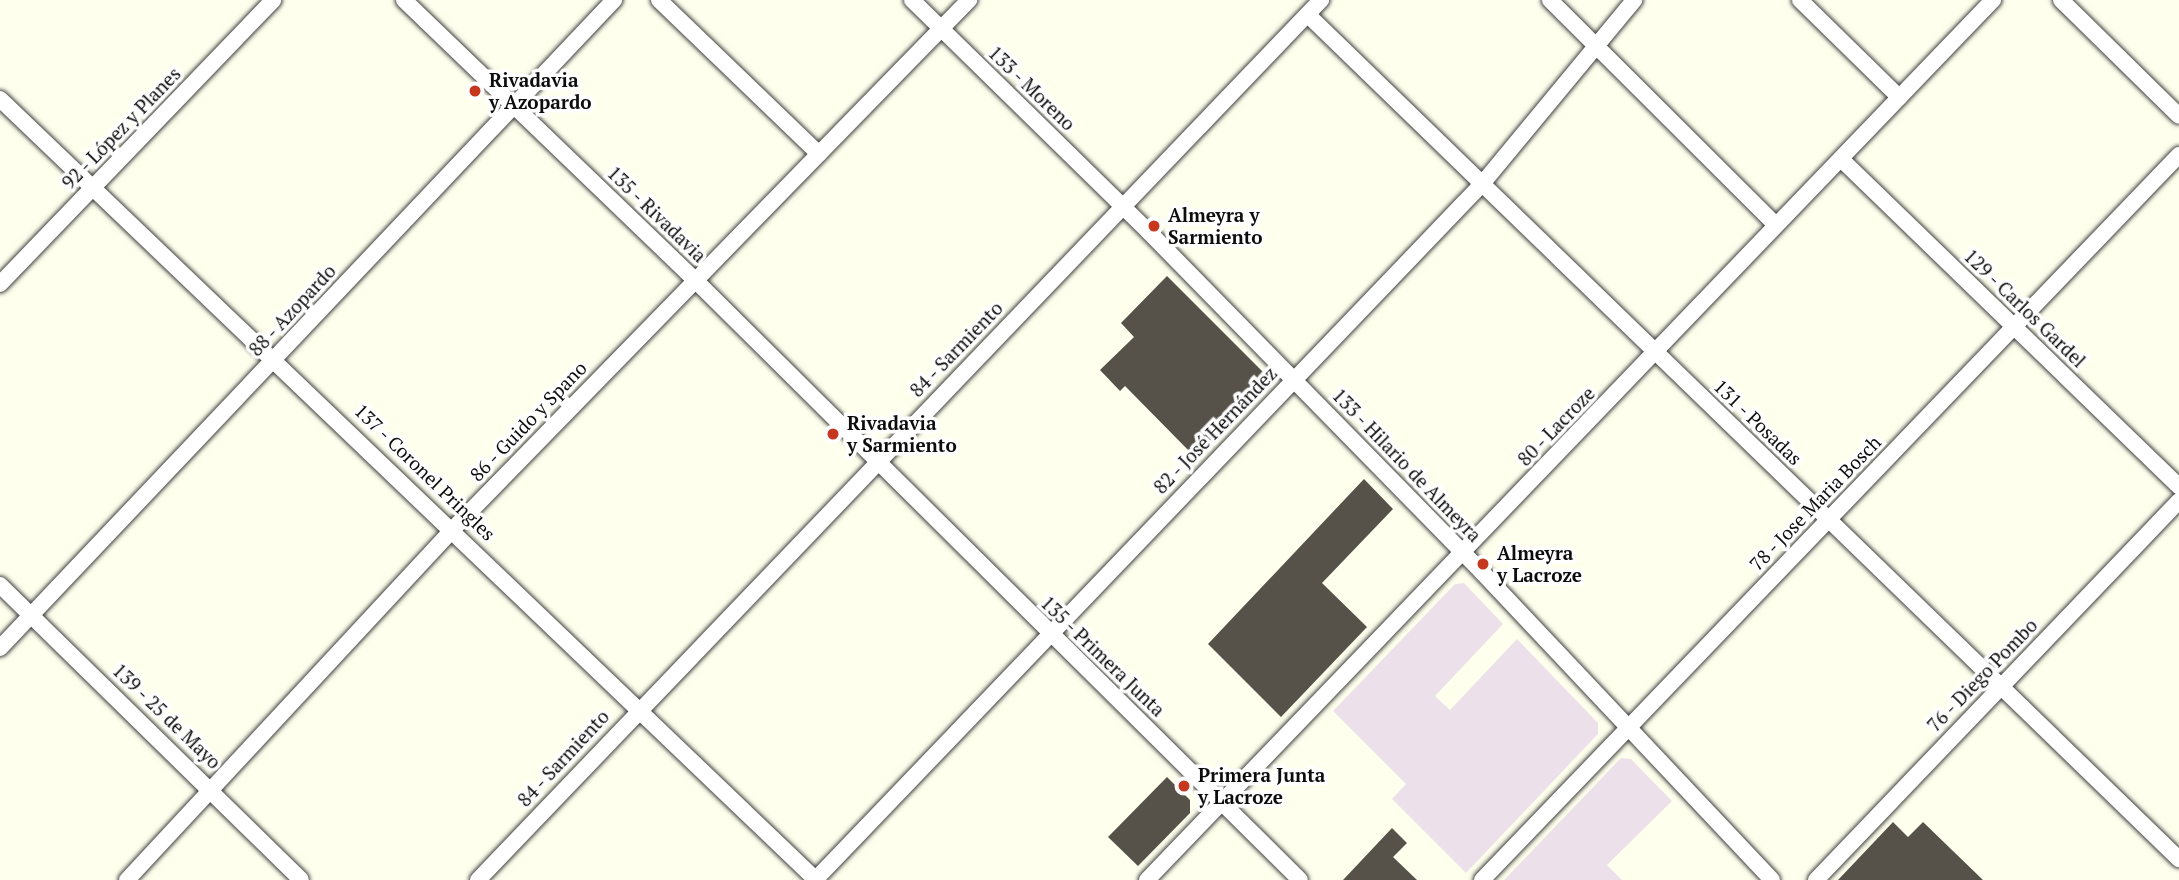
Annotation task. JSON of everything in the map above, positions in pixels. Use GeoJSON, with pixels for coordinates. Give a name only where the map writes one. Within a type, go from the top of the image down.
{"type":"FeatureCollection","features":[{"type":"Feature","properties":{"kind":"street","name":"92 - López y Planes"},"geometry":{"type":"LineString","coordinates":[[0,284],[273,0]]}},
{"type":"Feature","properties":{"kind":"street","name":"135 - Rivadavia"},"geometry":{"type":"LineString","coordinates":[[404,0],[694,279],[877,462]]}},
{"type":"Feature","properties":{"kind":"street","name":"88 - Azopardo"},"geometry":{"type":"LineString","coordinates":[[0,648],[614,0]]}},
{"type":"Feature","properties":{"kind":"street"},"geometry":{"type":"LineString","coordinates":[[659,0],[819,154]]}},
{"type":"Feature","properties":{"kind":"street","name":"133 - Moreno"},"geometry":{"type":"LineString","coordinates":[[912,0],[1123,205]]}},
{"type":"Feature","properties":{"kind":"street","name":"86 - Guido y Spano"},"geometry":{"type":"LineString","coordinates":[[127,880],[454,528],[969,0]]}},
{"type":"Feature","properties":{"kind":"street","name":"84 - Sarmiento"},"geometry":{"type":"LineString","coordinates":[[478,880],[638,708],[1321,0]]}},
{"type":"Feature","properties":{"kind":"street"},"geometry":{"type":"LineString","coordinates":[[1550,0],[1595,41],[1775,224]]}},
{"type":"Feature","properties":{"kind":"street","name":"82 - José Hernández"},"geometry":{"type":"LineString","coordinates":[[816,880],[1048,632],[1482,184],[1595,41],[1634,0]]}},
{"type":"Feature","properties":{"kind":"street"},"geometry":{"type":"LineString","coordinates":[[1800,0],[1899,97]]}},
{"type":"Feature","properties":{"kind":"street","name":"80 - Lacroze"},"geometry":{"type":"LineString","coordinates":[[1147,880],[1993,0]]}},
{"type":"Feature","properties":{"kind":"street"},"geometry":{"type":"LineString","coordinates":[[2061,0],[2179,116]]}},
{"type":"Feature","properties":{"kind":"street","name":"131 - Posadas"},"geometry":{"type":"LineString","coordinates":[[1308,15],[2179,859]]}},
{"type":"Feature","properties":{"kind":"street","name":"137 - Coronel Pringles"},"geometry":{"type":"LineString","coordinates":[[0,99],[454,528],[816,880]]}},
{"type":"Feature","properties":{"kind":"street","name":"78 - Jose Maria Bosch"},"geometry":{"type":"LineString","coordinates":[[1482,880],[2179,155]]}},
{"type":"Feature","properties":{"kind":"street","name":"129 - Carlos Gardel"},"geometry":{"type":"LineString","coordinates":[[1841,159],[2179,487]]}},
{"type":"Feature","properties":{"kind":"street","name":"133 - Hilario de Almeyra"},"geometry":{"type":"LineString","coordinates":[[1123,205],[1463,553],[1772,880]]}},
{"type":"Feature","properties":{"kind":"street","name":"135 - Primera Junta"},"geometry":{"type":"LineString","coordinates":[[877,462],[1300,880]]}},
{"type":"Feature","properties":{"kind":"street","name":"76 - Diego Pombo"},"geometry":{"type":"LineString","coordinates":[[1816,880],[2179,500]]}},
{"type":"Feature","properties":{"kind":"street","name":"139 - 25 de Mayo"},"geometry":{"type":"LineString","coordinates":[[0,585],[213,789],[301,880]]}},
{"type":"Feature","properties":{"kind":"shaded area"},"geometry":{"type":"Polygon","coordinates":[[[1464,583],[1503,624],[1435,696],[1450,710],[1517,639],[1598,723],[1598,734],[1466,873],[1392,799],[1406,784],[1333,711],[1455,584],[1464,583]]]}},
{"type":"Feature","properties":{"kind":"shaded area"},"geometry":{"type":"Polygon","coordinates":[[[1621,758],[1631,759],[1672,801],[1607,865],[1622,880],[1504,880],[1621,758]]]}},
{"type":"Feature","properties":{"kind":"building"},"geometry":{"type":"Polygon","coordinates":[[[1167,276],[1270,379],[1195,457],[1125,386],[1120,391],[1100,370],[1134,337],[1121,323],[1167,276]]]}},
{"type":"Feature","properties":{"kind":"building"},"geometry":{"type":"Polygon","coordinates":[[[1364,479],[1393,509],[1322,583],[1367,627],[1281,717],[1208,644],[1364,479]]]}},
{"type":"Feature","properties":{"kind":"building"},"geometry":{"type":"Polygon","coordinates":[[[1167,777],[1190,800],[1190,813],[1138,866],[1108,837],[1167,777]]]}},
{"type":"Feature","properties":{"kind":"building"},"geometry":{"type":"Polygon","coordinates":[[[1893,822],[1908,837],[1923,822],[1983,880],[1838,880],[1893,822]]]}},
{"type":"Feature","properties":{"kind":"building"},"geometry":{"type":"Polygon","coordinates":[[[1392,828],[1407,843],[1393,857],[1417,880],[1343,880],[1392,828]]]}},
{"type":"Feature","properties":{"kind":"place","name":"Rivadavia y Azopardo"},"geometry":{"type":"Point","coordinates":[475,91]}},
{"type":"Feature","properties":{"kind":"place","name":"Almeyra y Sarmiento"},"geometry":{"type":"Point","coordinates":[1154,226]}},
{"type":"Feature","properties":{"kind":"place","name":"Rivadavia y Sarmiento"},"geometry":{"type":"Point","coordinates":[833,434]}},
{"type":"Feature","properties":{"kind":"place","name":"Almeyra y Lacroze"},"geometry":{"type":"Point","coordinates":[1483,564]}},
{"type":"Feature","properties":{"kind":"place","name":"Primera Junta y Lacroze"},"geometry":{"type":"Point","coordinates":[1184,786]}}]}
